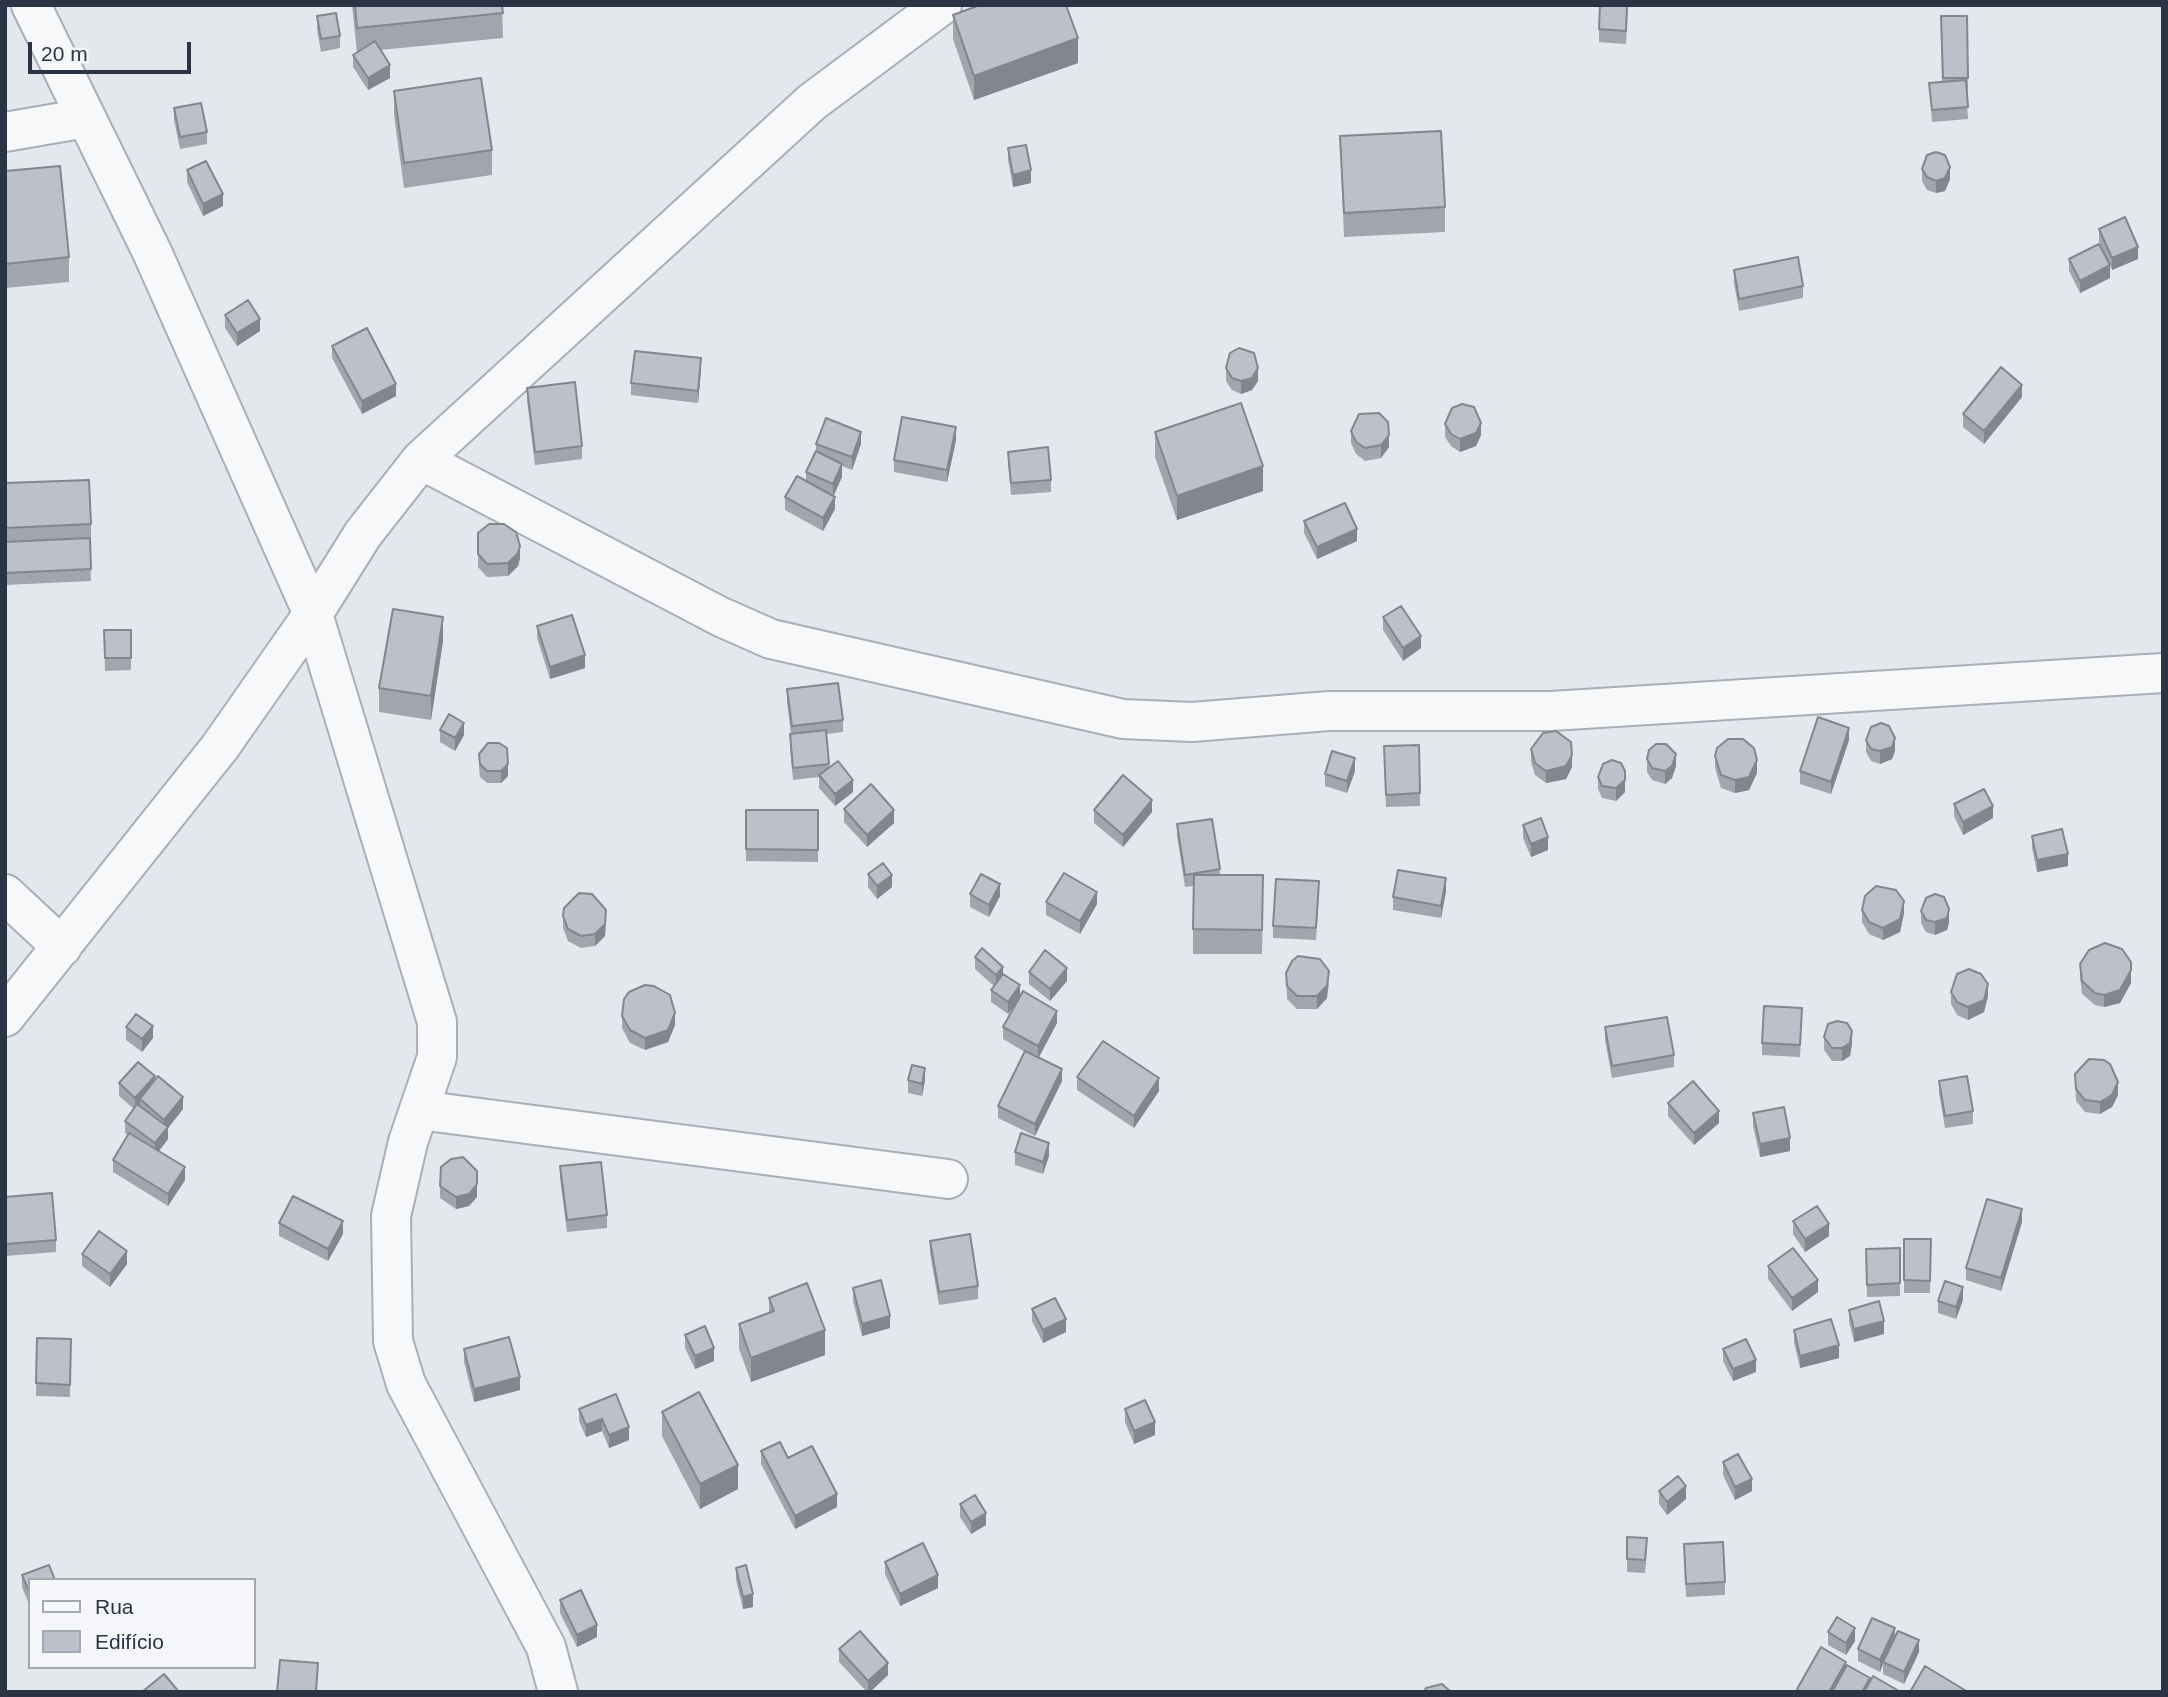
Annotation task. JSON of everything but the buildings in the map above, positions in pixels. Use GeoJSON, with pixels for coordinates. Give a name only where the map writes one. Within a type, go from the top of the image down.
{"type":"FeatureCollection","features":[{"type":"Feature","properties":{"kind":"street"},"geometry":{"type":"LineString","coordinates":[[31,5],[152,252],[313,614],[437,1023],[437,1057],[419,1110],[391,1216],[393,1341],[411,1395],[546,1647],[558,1692]]}},
{"type":"Feature","properties":{"kind":"street"},"geometry":{"type":"LineString","coordinates":[[5,1017],[220,747],[313,614],[363,534],[421,460],[812,102],[942,5]]}},
{"type":"Feature","properties":{"kind":"street"},"geometry":{"type":"LineString","coordinates":[[5,132],[86,118]]}},
{"type":"Feature","properties":{"kind":"street"},"geometry":{"type":"LineString","coordinates":[[421,460],[721,617],[771,639],[1123,719],[1192,722],[1329,710],[1552,711],[2163,673]]}},
{"type":"Feature","properties":{"kind":"street"},"geometry":{"type":"LineString","coordinates":[[5,894],[62,947]]}},
{"type":"Feature","properties":{"kind":"street"},"geometry":{"type":"LineString","coordinates":[[419,1110],[947,1179]]}}]}
